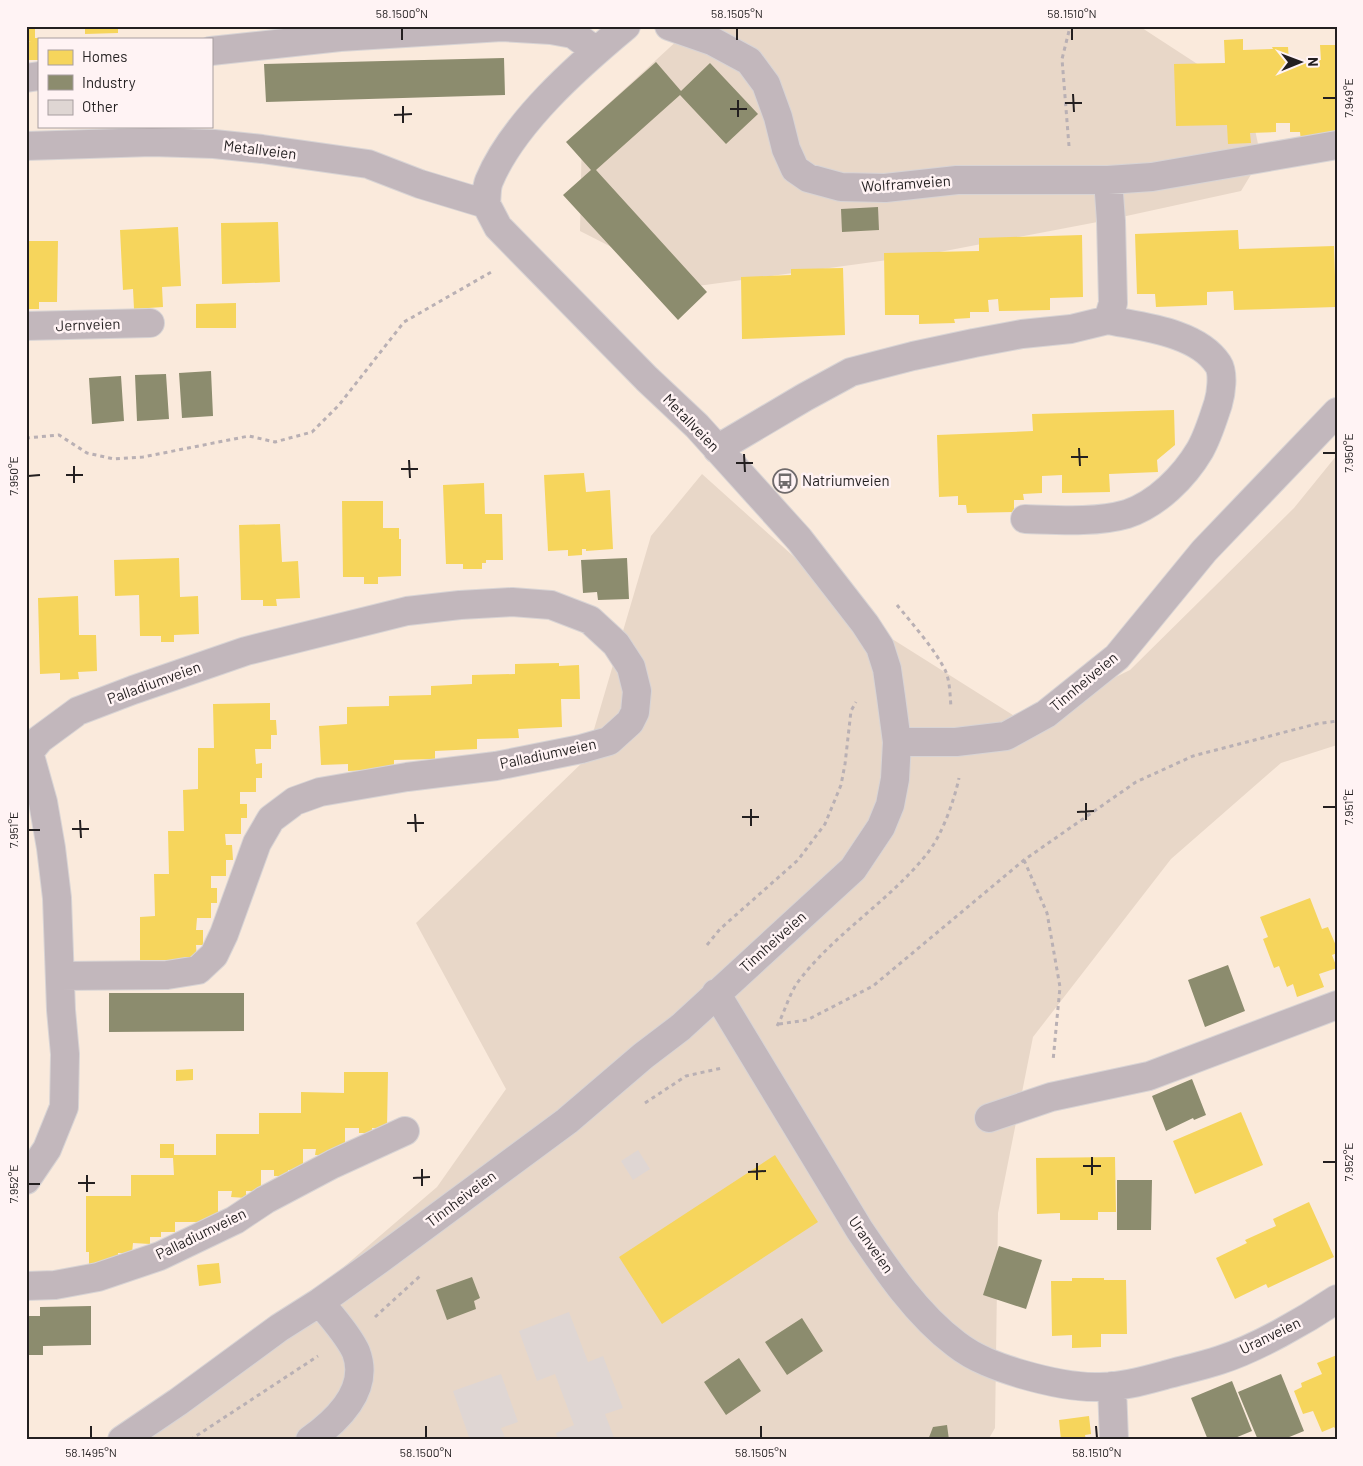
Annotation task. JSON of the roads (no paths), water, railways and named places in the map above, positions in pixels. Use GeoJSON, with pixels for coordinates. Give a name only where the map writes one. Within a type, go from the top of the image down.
{"type":"FeatureCollection","features":[{"type":"Feature","properties":{"kind":"street"},"geometry":{"type":"LineString","coordinates":[[486,204],[488,182],[510,142],[536,109],[596,50],[626,26]]}},
{"type":"Feature","properties":{"kind":"street","name":"Wolframveien"},"geometry":{"type":"LineString","coordinates":[[669,26],[712,41],[749,61],[766,84],[778,116],[786,149],[795,169],[808,178],[841,187],[885,188],[957,180],[1108,180],[1152,177],[1337,145]]}},
{"type":"Feature","properties":{"kind":"street"},"geometry":{"type":"LineString","coordinates":[[212,51],[340,37],[502,27],[550,30],[573,34],[596,50]]}},
{"type":"Feature","properties":{"kind":"street","name":"Metallveien"},"geometry":{"type":"LineString","coordinates":[[26,146],[152,142],[262,148],[368,164],[420,184],[486,204],[498,227],[647,379],[697,426],[799,539],[865,624],[880,647],[887,669],[897,742]]}},
{"type":"Feature","properties":{"kind":"street"},"geometry":{"type":"LineString","coordinates":[[1108,180],[1113,303],[1108,320]]}},
{"type":"Feature","properties":{"kind":"street"},"geometry":{"type":"LineString","coordinates":[[717,449],[805,397],[852,372],[913,356],[1022,334],[1071,329],[1108,320],[1179,336],[1205,349],[1219,365],[1222,390],[1213,419],[1200,450],[1176,481],[1152,502],[1127,514],[1095,519],[1025,519]]}},
{"type":"Feature","properties":{"kind":"street","name":"Jernveien"},"geometry":{"type":"LineString","coordinates":[[26,326],[150,323]]}},
{"type":"Feature","properties":{"kind":"street","name":"Tinnheiveien"},"geometry":{"type":"LineString","coordinates":[[122,1440],[178,1402],[279,1328],[320,1302],[379,1260],[567,1121],[643,1056],[681,1027],[853,869],[881,827],[890,805],[896,779],[897,742],[956,742],[1006,736],[1046,714],[1117,657],[1204,551],[1337,412]]}},
{"type":"Feature","properties":{"kind":"street","name":"Palladiumveien"},"geometry":{"type":"LineString","coordinates":[[26,1180],[46,1149],[64,1107],[65,1054],[61,1010],[57,898],[43,802],[28,750],[40,739],[78,711],[133,690],[246,651],[406,611],[512,602],[551,605],[590,620],[616,644],[631,667],[636,691],[635,712],[630,722],[609,741],[580,749],[496,766],[407,776],[320,792],[294,801],[271,819],[257,843],[224,934],[214,955],[198,970],[167,975],[60,976]]}},
{"type":"Feature","properties":{"kind":"street","name":"Uranveien"},"geometry":{"type":"LineString","coordinates":[[716,993],[881,1262],[930,1322],[956,1345],[975,1356],[1001,1368],[1056,1384],[1096,1388],[1138,1382],[1221,1360],[1261,1342],[1337,1299]]}},
{"type":"Feature","properties":{"kind":"street"},"geometry":{"type":"LineString","coordinates":[[988,1118],[1051,1097],[1149,1076],[1337,1005]]}},
{"type":"Feature","properties":{"kind":"street","name":"Palladiumveien"},"geometry":{"type":"LineString","coordinates":[[26,1286],[55,1284],[98,1277],[160,1256],[235,1220],[265,1200],[333,1164],[405,1131]]}},
{"type":"Feature","properties":{"kind":"street"},"geometry":{"type":"LineString","coordinates":[[310,1440],[339,1417],[354,1394],[361,1373],[356,1352],[347,1336],[320,1302]]}},
{"type":"Feature","properties":{"kind":"street"},"geometry":{"type":"LineString","coordinates":[[1112,1386],[1114,1440]]}},
{"type":"Feature","properties":{"kind":"place","name":"Natriumveien"},"geometry":{"type":"Point","coordinates":[785,481]}}]}
